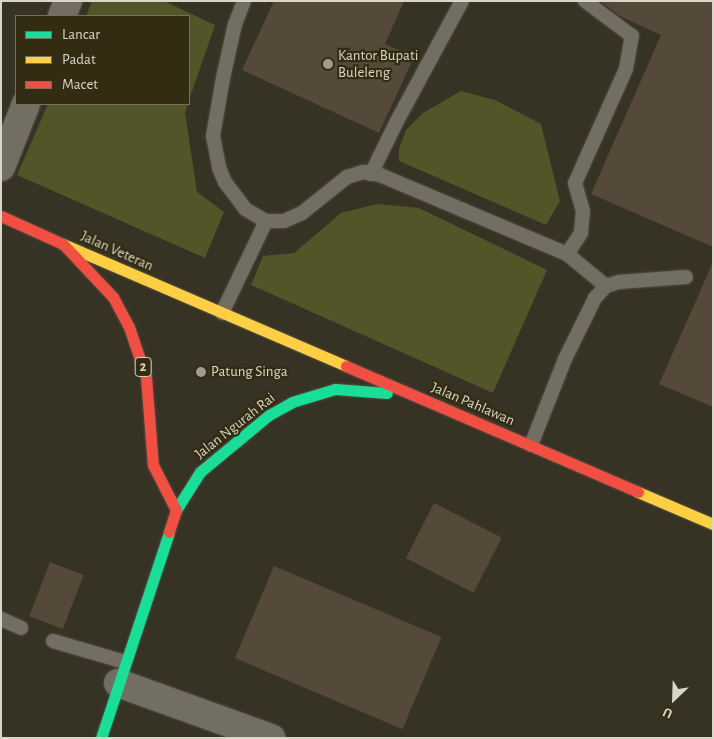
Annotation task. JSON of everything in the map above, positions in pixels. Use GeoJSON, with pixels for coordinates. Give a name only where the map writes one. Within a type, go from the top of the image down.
{"type":"FeatureCollection","features":[{"type":"Feature","properties":{"kind":"main road","name":"Jalan Veteran"},"geometry":{"type":"LineString","coordinates":[[1,216],[222,313]]}},
{"type":"Feature","properties":{"kind":"main road","name":"2"},"geometry":{"type":"LineString","coordinates":[[63,244],[113,297],[129,327],[146,377],[153,465],[176,510]]}},
{"type":"Feature","properties":{"kind":"main road","name":"Jalan Pahlawan"},"geometry":{"type":"LineString","coordinates":[[222,313],[713,524]]}},
{"type":"Feature","properties":{"kind":"main road","name":"Jalan Ngurah Rai"},"geometry":{"type":"LineString","coordinates":[[101,738],[176,510],[200,472],[268,415],[292,402],[335,389],[355,389],[420,398]]}},
{"type":"Feature","properties":{"kind":"street"},"geometry":{"type":"LineString","coordinates":[[62,15],[68,1]]}},
{"type":"Feature","properties":{"kind":"street"},"geometry":{"type":"LineString","coordinates":[[1,167],[26,105]]}},
{"type":"Feature","properties":{"kind":"street"},"geometry":{"type":"LineString","coordinates":[[122,673],[271,738]]}},
{"type":"Feature","properties":{"kind":"lane"},"geometry":{"type":"LineString","coordinates":[[244,1],[236,24],[215,116],[215,154],[225,182],[245,209],[266,221],[284,221],[293,218],[347,177],[362,172],[421,191],[567,254],[606,286]]}},
{"type":"Feature","properties":{"kind":"lane"},"geometry":{"type":"LineString","coordinates":[[371,174],[396,121],[462,1]]}},
{"type":"Feature","properties":{"kind":"lane"},"geometry":{"type":"LineString","coordinates":[[567,254],[581,233],[583,211],[574,183],[626,69],[632,36],[585,1]]}},
{"type":"Feature","properties":{"kind":"lane"},"geometry":{"type":"LineString","coordinates":[[222,313],[266,221]]}},
{"type":"Feature","properties":{"kind":"lane"},"geometry":{"type":"LineString","coordinates":[[531,445],[583,318],[595,298],[606,286],[642,280],[686,277]]}},
{"type":"Feature","properties":{"kind":"lane"},"geometry":{"type":"LineString","coordinates":[[1,619],[21,628]]}},
{"type":"Feature","properties":{"kind":"lane"},"geometry":{"type":"LineString","coordinates":[[53,641],[122,673]]}},
{"type":"Feature","properties":{"kind":"green space"},"geometry":{"type":"Polygon","coordinates":[[[92,1],[164,1],[215,25],[190,97],[190,15],[86,15],[92,1]]]}},
{"type":"Feature","properties":{"kind":"green space"},"geometry":{"type":"Polygon","coordinates":[[[461,91],[495,100],[541,124],[560,201],[546,225],[399,161],[399,149],[406,130],[423,113],[461,91]]]}},
{"type":"Feature","properties":{"kind":"green space"},"geometry":{"type":"Polygon","coordinates":[[[48,105],[188,105],[185,113],[197,192],[224,212],[205,258],[17,175],[48,105]]]}},
{"type":"Feature","properties":{"kind":"green space"},"geometry":{"type":"Polygon","coordinates":[[[377,204],[419,208],[547,270],[493,393],[251,285],[263,256],[294,253],[341,213],[377,204]]]}},
{"type":"Feature","properties":{"kind":"building","name":"Kantor Bupati Buleleng"},"geometry":{"type":"Polygon","coordinates":[[[274,1],[404,1],[385,44],[414,57],[379,133],[242,70],[274,1]]]}},
{"type":"Feature","properties":{"kind":"building"},"geometry":{"type":"Polygon","coordinates":[[[600,1],[713,1],[713,247],[591,194],[661,35],[620,16],[600,1]]]}},
{"type":"Feature","properties":{"kind":"building"},"geometry":{"type":"Polygon","coordinates":[[[713,262],[713,407],[659,384],[713,262]]]}},
{"type":"Feature","properties":{"kind":"building"},"geometry":{"type":"Polygon","coordinates":[[[434,503],[502,538],[474,593],[406,558],[434,503]]]}},
{"type":"Feature","properties":{"kind":"building"},"geometry":{"type":"Polygon","coordinates":[[[50,562],[84,575],[63,629],[29,616],[50,562]]]}},
{"type":"Feature","properties":{"kind":"building"},"geometry":{"type":"Polygon","coordinates":[[[274,566],[442,637],[402,729],[235,658],[274,566]]]}},
{"type":"Feature","properties":{"kind":"traffic: fast"},"geometry":{"type":"LineString","coordinates":[[176,510],[200,472],[269,415],[292,402],[335,389],[387,393]]}},
{"type":"Feature","properties":{"kind":"traffic: fast"},"geometry":{"type":"LineString","coordinates":[[101,738],[169,532]]}},
{"type":"Feature","properties":{"kind":"traffic: slow"},"geometry":{"type":"LineString","coordinates":[[63,244],[346,366]]}},
{"type":"Feature","properties":{"kind":"traffic: slow"},"geometry":{"type":"LineString","coordinates":[[638,492],[713,524]]}},
{"type":"Feature","properties":{"kind":"traffic: jam"},"geometry":{"type":"LineString","coordinates":[[1,216],[63,244],[113,297],[129,327],[146,377],[153,465],[176,510],[169,532]]}},
{"type":"Feature","properties":{"kind":"traffic: jam"},"geometry":{"type":"LineString","coordinates":[[346,366],[638,492]]}},
{"type":"Feature","properties":{"kind":"place","name":"Kantor Bupati Buleleng"},"geometry":{"type":"Point","coordinates":[328,64]}},
{"type":"Feature","properties":{"kind":"place","name":"Patung Singa"},"geometry":{"type":"Point","coordinates":[201,372]}}]}
